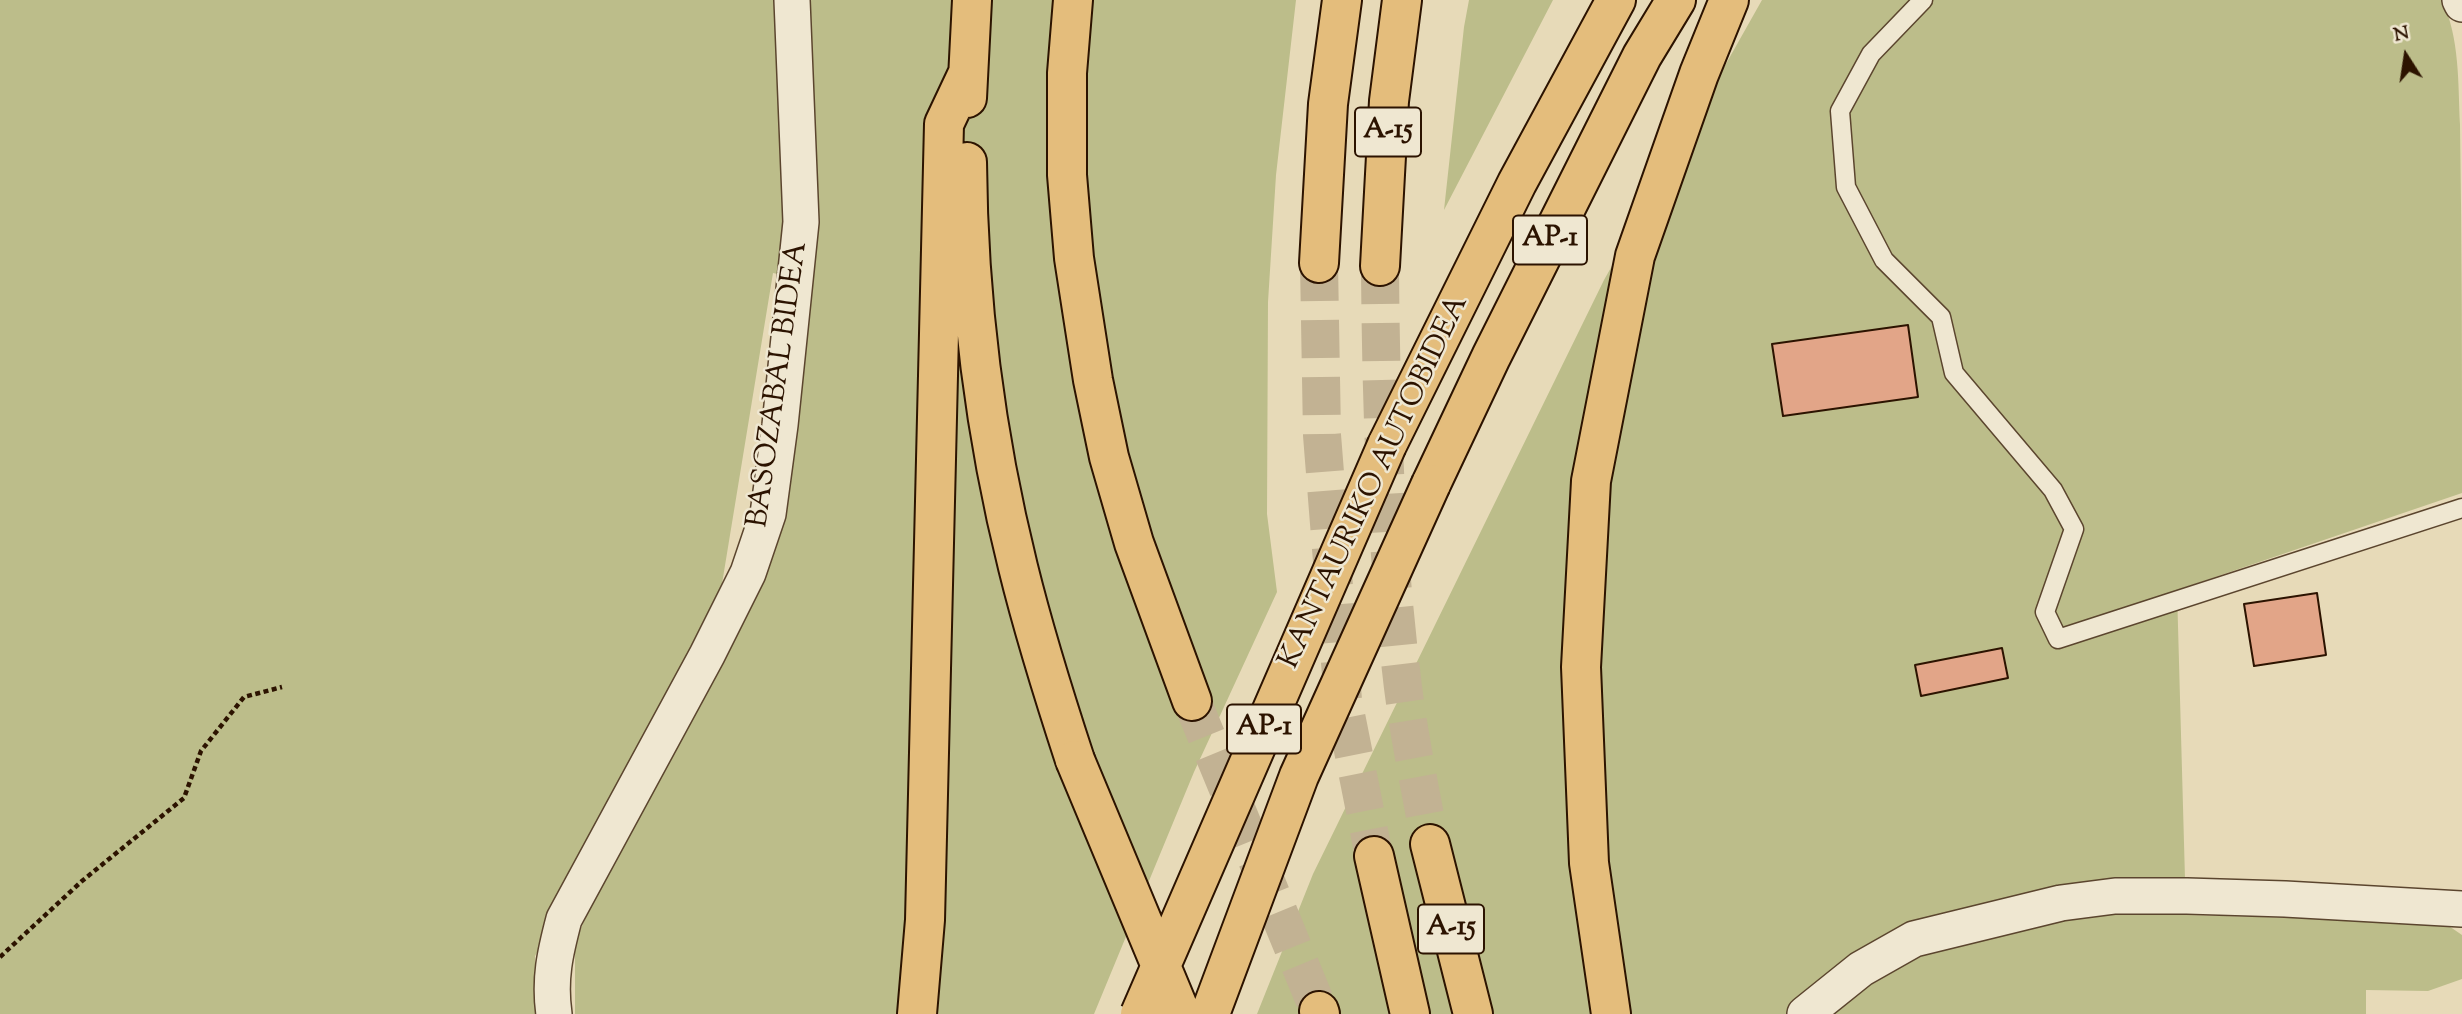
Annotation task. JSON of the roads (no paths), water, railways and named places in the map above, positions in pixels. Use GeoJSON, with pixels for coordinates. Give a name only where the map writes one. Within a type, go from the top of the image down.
{"type":"FeatureCollection","features":[{"type":"Feature","properties":{"kind":"highway"},"geometry":{"type":"LineString","coordinates":[[972,0],[967,166],[971,267],[981,366],[996,466],[1027,602],[1075,760],[1181,1014]]}},
{"type":"Feature","properties":{"kind":"highway"},"geometry":{"type":"LineString","coordinates":[[1073,0],[1067,74],[1067,175],[1074,258],[1093,380],[1109,457],[1134,543],[1192,701]]}},
{"type":"Feature","properties":{"kind":"highway","name":"A-15"},"geometry":{"type":"LineString","coordinates":[[1319,263],[1328,104],[1342,0]]}},
{"type":"Feature","properties":{"kind":"highway","name":"A-15"},"geometry":{"type":"LineString","coordinates":[[1380,266],[1389,101],[1402,0]]}},
{"type":"Feature","properties":{"kind":"highway","name":"KANTAURIKO AUTOBIDEA"},"geometry":{"type":"LineString","coordinates":[[1140,1014],[1387,445],[1517,183],[1616,0]]}},
{"type":"Feature","properties":{"kind":"highway","name":"KANTAURIKO AUTOBIDEA"},"geometry":{"type":"LineString","coordinates":[[1210,1014],[1299,776],[1431,484],[1642,56],[1676,0]]}},
{"type":"Feature","properties":{"kind":"highway"},"geometry":{"type":"LineString","coordinates":[[1611,1014],[1589,863],[1581,667],[1591,481],[1636,256],[1699,74],[1729,0]]}},
{"type":"Feature","properties":{"kind":"highway"},"geometry":{"type":"LineString","coordinates":[[917,1014],[925,920],[944,124],[968,73]]}},
{"type":"Feature","properties":{"kind":"highway","name":"A-15"},"geometry":{"type":"LineString","coordinates":[[1430,844],[1473,1014]]}},
{"type":"Feature","properties":{"kind":"highway","name":"A-15"},"geometry":{"type":"LineString","coordinates":[[1374,856],[1410,1014]]}},
{"type":"Feature","properties":{"kind":"street","name":"BASOZABAL BIDEA"},"geometry":{"type":"LineString","coordinates":[[554,1014],[550,990],[564,919],[707,656],[748,573],[768,513],[801,222],[792,0]]}},
{"type":"Feature","properties":{"kind":"street"},"geometry":{"type":"LineString","coordinates":[[1805,1014],[1861,969],[1914,939],[2061,903],[2115,896],[2187,896],[2462,909]]}},
{"type":"Feature","properties":{"kind":"lane"},"geometry":{"type":"LineString","coordinates":[[1923,0],[1871,54],[1840,111],[1846,187],[1884,260],[1941,317],[1954,373],[2053,490],[2074,529],[2045,612],[2058,639],[2462,508]]}},
{"type":"Feature","properties":{"kind":"tunnel"},"geometry":{"type":"LineString","coordinates":[[1319,263],[1322,435],[1343,700],[1374,856]]}},
{"type":"Feature","properties":{"kind":"tunnel"},"geometry":{"type":"LineString","coordinates":[[1380,266],[1383,418],[1391,569],[1410,735],[1430,844]]}},
{"type":"Feature","properties":{"kind":"tunnel"},"geometry":{"type":"LineString","coordinates":[[1192,701],[1319,1011]]}}]}
